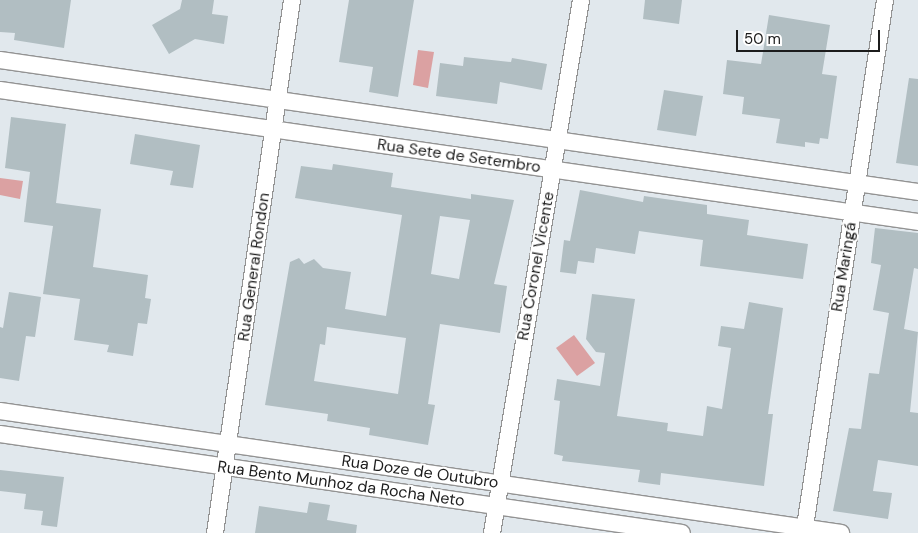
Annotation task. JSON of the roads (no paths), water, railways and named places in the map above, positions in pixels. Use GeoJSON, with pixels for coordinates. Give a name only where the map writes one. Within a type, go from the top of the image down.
{"type":"FeatureCollection","features":[{"type":"Feature","properties":{"kind":"street","name":"Rua General Rondon"},"geometry":{"type":"LineString","coordinates":[[215,533],[292,0]]}},
{"type":"Feature","properties":{"kind":"street","name":"Rua Coronel Vicente"},"geometry":{"type":"LineString","coordinates":[[492,533],[581,0]]}},
{"type":"Feature","properties":{"kind":"street","name":"Rua Maringá"},"geometry":{"type":"LineString","coordinates":[[804,530],[885,0]]}},
{"type":"Feature","properties":{"kind":"street","name":"Rua Sete de Setembro"},"geometry":{"type":"LineString","coordinates":[[0,60],[918,192]]}},
{"type":"Feature","properties":{"kind":"street","name":"Rua Sete de Setembro"},"geometry":{"type":"LineString","coordinates":[[0,90],[918,222]]}},
{"type":"Feature","properties":{"kind":"street","name":"Rua Doze de Outubro"},"geometry":{"type":"LineString","coordinates":[[0,411],[804,530],[841,533]]}},
{"type":"Feature","properties":{"kind":"street","name":"Rua Bento Munhoz da Rocha Neto"},"geometry":{"type":"LineString","coordinates":[[0,434],[682,533]]}}]}
